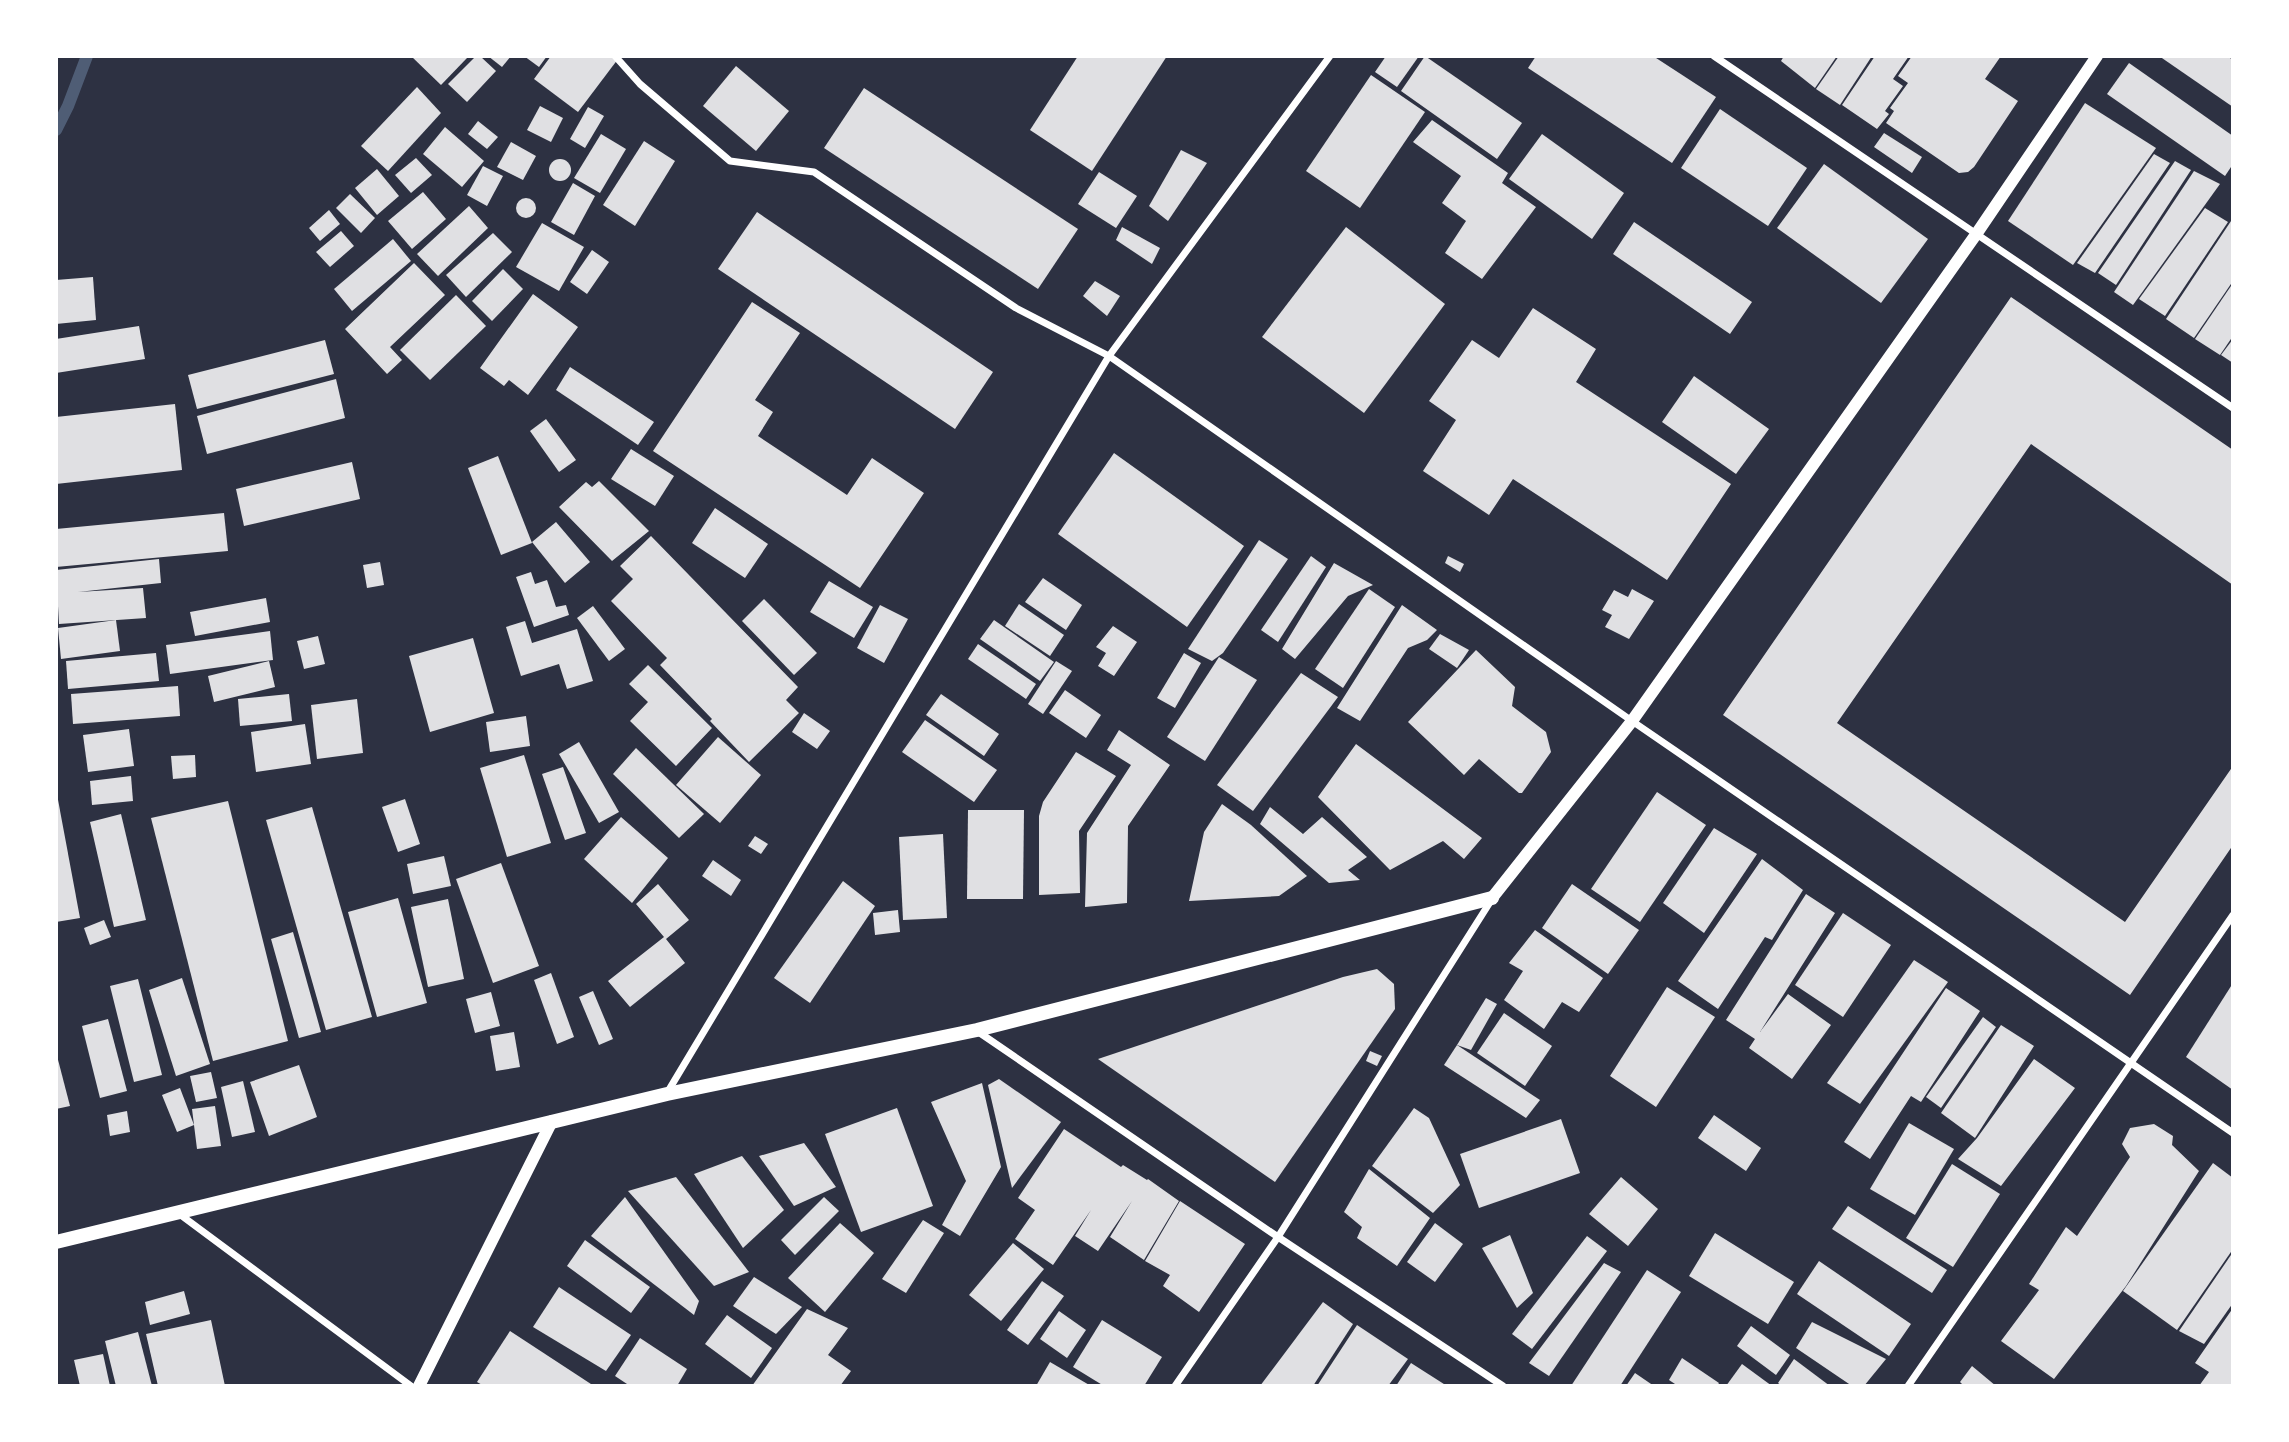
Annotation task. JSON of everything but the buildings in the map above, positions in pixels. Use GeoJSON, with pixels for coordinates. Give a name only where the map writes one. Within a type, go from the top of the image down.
{"type":"FeatureCollection","features":[{"type":"Feature","properties":{"kind":"main road"},"geometry":{"type":"LineString","coordinates":[[56,1242],[667,1094],[977,1030],[1492,898]]}},
{"type":"Feature","properties":{"kind":"street"},"geometry":{"type":"LineString","coordinates":[[615,56],[640,84],[730,161],[814,172],[1016,308],[1110,356],[1632,721],[2233,1133]]}},
{"type":"Feature","properties":{"kind":"street"},"geometry":{"type":"LineString","coordinates":[[667,1094],[1110,356],[1330,56]]}},
{"type":"Feature","properties":{"kind":"street"},"geometry":{"type":"LineString","coordinates":[[1714,56],[2233,408]]}},
{"type":"Feature","properties":{"kind":"street"},"geometry":{"type":"LineString","coordinates":[[1175,1386],[1278,1237],[1492,898],[1632,721],[1977,233],[2097,56]]}},
{"type":"Feature","properties":{"kind":"street"},"geometry":{"type":"LineString","coordinates":[[1908,1386],[2233,915]]}},
{"type":"Feature","properties":{"kind":"street"},"geometry":{"type":"LineString","coordinates":[[977,1030],[1278,1237],[1503,1386]]}},
{"type":"Feature","properties":{"kind":"street"},"geometry":{"type":"LineString","coordinates":[[419,1386],[552,1121]]}},
{"type":"Feature","properties":{"kind":"street"},"geometry":{"type":"LineString","coordinates":[[178,1213],[411,1386]]}},
{"type":"Feature","properties":{"kind":"waterway"},"geometry":{"type":"LineString","coordinates":[[56,130],[87,56]]}}]}
